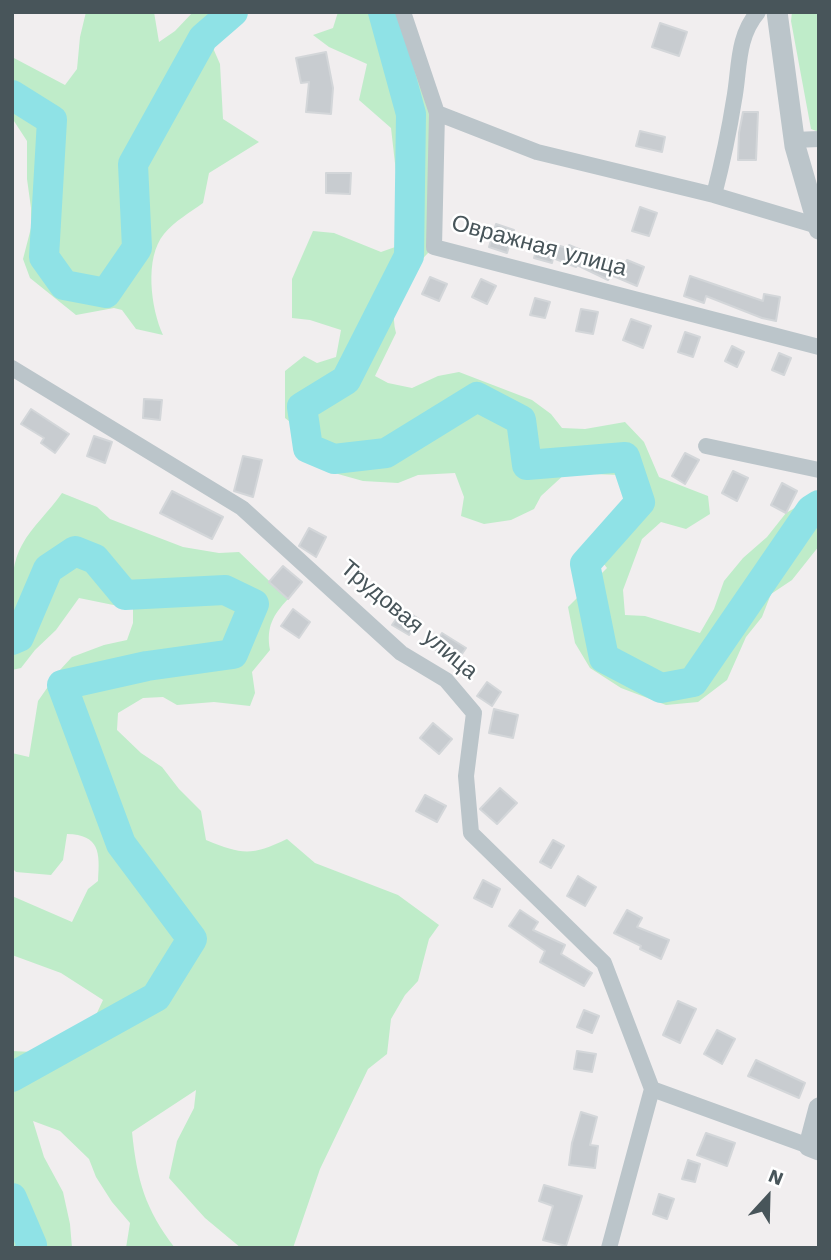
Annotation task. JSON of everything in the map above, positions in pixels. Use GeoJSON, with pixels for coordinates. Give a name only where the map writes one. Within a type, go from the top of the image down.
{"type":"FeatureCollection","features":[{"type":"Feature","properties":{"kind":"street","name":"Овражная улица"},"geometry":{"type":"LineString","coordinates":[[403,12],[437,113],[435,247],[819,347]]}},
{"type":"Feature","properties":{"kind":"street"},"geometry":{"type":"LineString","coordinates":[[714,195],[735,96],[737,66],[743,40],[758,12]]}},
{"type":"Feature","properties":{"kind":"street"},"geometry":{"type":"LineString","coordinates":[[777,12],[794,140],[818,228]]}},
{"type":"Feature","properties":{"kind":"street"},"geometry":{"type":"LineString","coordinates":[[437,113],[537,152],[714,195],[818,228]]}},
{"type":"Feature","properties":{"kind":"street"},"geometry":{"type":"LineString","coordinates":[[794,140],[819,139]]}},
{"type":"Feature","properties":{"kind":"street","name":"Трудовая улица"},"geometry":{"type":"LineString","coordinates":[[12,368],[242,508],[401,653],[446,680],[474,713],[466,776],[471,833],[604,963],[652,1089]]}},
{"type":"Feature","properties":{"kind":"street"},"geometry":{"type":"LineString","coordinates":[[706,446],[819,470]]}},
{"type":"Feature","properties":{"kind":"street"},"geometry":{"type":"LineString","coordinates":[[608,1248],[652,1089],[814,1148],[819,1108]]}},
{"type":"Feature","properties":{"kind":"green space"},"geometry":{"type":"Polygon","coordinates":[[[86,12],[154,12],[159,42],[175,31],[193,12],[245,12],[226,26],[213,48],[220,64],[223,119],[259,142],[209,173],[203,203],[173,225],[158,244],[154,256],[152,284],[155,312],[163,335],[136,329],[122,310],[114,308],[76,315],[30,278],[23,259],[31,228],[31,208],[27,179],[27,141],[12,118],[12,57],[65,85],[77,69],[86,12]]]}},
{"type":"Feature","properties":{"kind":"green space"},"geometry":{"type":"Polygon","coordinates":[[[338,12],[402,12],[437,113],[434,247],[409,275],[398,296],[394,320],[396,333],[375,376],[388,383],[412,388],[438,376],[459,372],[532,400],[551,414],[562,428],[585,429],[625,422],[644,442],[659,477],[708,496],[710,514],[686,529],[661,522],[642,539],[623,590],[625,615],[645,616],[700,633],[714,609],[724,581],[743,558],[767,537],[786,513],[819,494],[819,546],[792,580],[771,594],[762,617],[746,637],[727,680],[698,702],[666,705],[621,688],[590,668],[575,643],[568,607],[607,568],[588,544],[629,494],[619,475],[566,473],[541,496],[534,509],[511,520],[484,524],[461,516],[464,497],[455,473],[418,475],[398,483],[363,481],[338,474],[314,461],[315,441],[285,418],[285,371],[304,356],[317,363],[336,357],[341,330],[310,320],[292,318],[292,279],[313,231],[334,233],[381,252],[398,246],[402,225],[391,128],[359,100],[367,64],[329,47],[313,35],[333,28],[338,12]]]}},
{"type":"Feature","properties":{"kind":"green space"},"geometry":{"type":"Polygon","coordinates":[[[792,12],[819,12],[819,132],[811,129],[791,21],[792,12]]]}},
{"type":"Feature","properties":{"kind":"green space"},"geometry":{"type":"Polygon","coordinates":[[[62,493],[97,507],[110,519],[183,547],[219,553],[239,552],[288,599],[272,622],[270,650],[252,672],[255,693],[250,706],[214,702],[177,705],[163,697],[143,698],[118,713],[117,730],[141,753],[162,767],[201,811],[206,840],[229,849],[247,852],[287,839],[315,863],[398,895],[439,925],[429,939],[418,981],[405,995],[391,1019],[387,1054],[368,1069],[320,1169],[293,1248],[241,1248],[205,1218],[169,1178],[177,1141],[194,1108],[196,1090],[132,1132],[144,1193],[156,1220],[175,1248],[126,1248],[130,1223],[112,1202],[96,1177],[89,1159],[60,1131],[33,1121],[44,1157],[63,1192],[72,1248],[12,1248],[12,1051],[33,1052],[71,1032],[90,1028],[103,1000],[61,973],[12,955],[12,896],[72,922],[88,889],[98,881],[99,862],[96,847],[92,842],[78,835],[67,834],[63,860],[51,875],[16,872],[12,868],[12,753],[29,757],[38,701],[72,657],[127,640],[133,623],[133,609],[79,598],[56,630],[21,668],[12,670],[11,588],[17,557],[31,531],[62,493]]]}},
{"type":"Feature","properties":{"kind":"building"},"geometry":{"type":"Polygon","coordinates":[[[660,23],[687,32],[679,56],[652,47],[660,23]]]}},
{"type":"Feature","properties":{"kind":"building"},"geometry":{"type":"Polygon","coordinates":[[[326,52],[333,88],[331,114],[306,112],[309,82],[301,83],[296,58],[326,52]]]}},
{"type":"Feature","properties":{"kind":"building"},"geometry":{"type":"Polygon","coordinates":[[[743,112],[758,112],[756,160],[738,160],[743,112]]]}},
{"type":"Feature","properties":{"kind":"building"},"geometry":{"type":"Polygon","coordinates":[[[640,131],[665,137],[662,152],[636,146],[640,131]]]}},
{"type":"Feature","properties":{"kind":"building"},"geometry":{"type":"Polygon","coordinates":[[[326,173],[351,173],[350,194],[326,193],[326,173]]]}},
{"type":"Feature","properties":{"kind":"building"},"geometry":{"type":"Polygon","coordinates":[[[640,207],[657,213],[649,236],[632,231],[640,207]]]}},
{"type":"Feature","properties":{"kind":"building"},"geometry":{"type":"Polygon","coordinates":[[[496,224],[514,230],[507,253],[489,247],[496,224]]]}},
{"type":"Feature","properties":{"kind":"building"},"geometry":{"type":"Polygon","coordinates":[[[539,240],[567,248],[569,245],[624,266],[627,260],[644,267],[637,286],[611,275],[608,280],[577,265],[576,267],[553,258],[552,263],[534,258],[539,240]]]}},
{"type":"Feature","properties":{"kind":"building"},"geometry":{"type":"Polygon","coordinates":[[[690,276],[763,301],[764,294],[780,297],[776,321],[706,296],[704,303],[684,296],[690,276]]]}},
{"type":"Feature","properties":{"kind":"building"},"geometry":{"type":"Polygon","coordinates":[[[430,277],[447,284],[439,301],[422,294],[430,277]]]}},
{"type":"Feature","properties":{"kind":"building"},"geometry":{"type":"Polygon","coordinates":[[[481,279],[496,286],[487,304],[472,297],[481,279]]]}},
{"type":"Feature","properties":{"kind":"building"},"geometry":{"type":"Polygon","coordinates":[[[535,298],[550,302],[545,318],[530,315],[535,298]]]}},
{"type":"Feature","properties":{"kind":"building"},"geometry":{"type":"Polygon","coordinates":[[[581,309],[598,312],[593,334],[576,331],[581,309]]]}},
{"type":"Feature","properties":{"kind":"building"},"geometry":{"type":"Polygon","coordinates":[[[631,319],[651,326],[643,348],[623,340],[631,319]]]}},
{"type":"Feature","properties":{"kind":"building"},"geometry":{"type":"Polygon","coordinates":[[[685,332],[700,337],[693,357],[678,352],[685,332]]]}},
{"type":"Feature","properties":{"kind":"building"},"geometry":{"type":"Polygon","coordinates":[[[732,346],[744,352],[737,367],[725,361],[732,346]]]}},
{"type":"Feature","properties":{"kind":"building"},"geometry":{"type":"Polygon","coordinates":[[[779,353],[791,358],[784,375],[772,370],[779,353]]]}},
{"type":"Feature","properties":{"kind":"building"},"geometry":{"type":"Polygon","coordinates":[[[144,399],[162,400],[160,420],[143,418],[144,399]]]}},
{"type":"Feature","properties":{"kind":"building"},"geometry":{"type":"Polygon","coordinates":[[[31,409],[69,434],[55,453],[41,443],[44,438],[21,424],[31,409]]]}},
{"type":"Feature","properties":{"kind":"building"},"geometry":{"type":"Polygon","coordinates":[[[94,436],[112,442],[105,463],[87,456],[94,436]]]}},
{"type":"Feature","properties":{"kind":"building"},"geometry":{"type":"Polygon","coordinates":[[[685,453],[699,460],[685,484],[672,476],[685,453]]]}},
{"type":"Feature","properties":{"kind":"building"},"geometry":{"type":"Polygon","coordinates":[[[243,456],[262,460],[253,497],[234,491],[243,456]]]}},
{"type":"Feature","properties":{"kind":"building"},"geometry":{"type":"Polygon","coordinates":[[[733,471],[748,478],[737,501],[722,493],[733,471]]]}},
{"type":"Feature","properties":{"kind":"building"},"geometry":{"type":"Polygon","coordinates":[[[782,483],[797,491],[786,513],[771,505],[782,483]]]}},
{"type":"Feature","properties":{"kind":"building"},"geometry":{"type":"Polygon","coordinates":[[[172,491],[223,517],[212,539],[160,513],[172,491]]]}},
{"type":"Feature","properties":{"kind":"building"},"geometry":{"type":"Polygon","coordinates":[[[309,528],[326,537],[316,557],[299,546],[309,528]]]}},
{"type":"Feature","properties":{"kind":"building"},"geometry":{"type":"Polygon","coordinates":[[[283,566],[302,582],[288,599],[269,582],[283,566]]]}},
{"type":"Feature","properties":{"kind":"building"},"geometry":{"type":"Polygon","coordinates":[[[293,609],[310,622],[299,638],[281,626],[293,609]]]}},
{"type":"Feature","properties":{"kind":"building"},"geometry":{"type":"Polygon","coordinates":[[[403,609],[419,619],[409,635],[392,625],[403,609]]]}},
{"type":"Feature","properties":{"kind":"building"},"geometry":{"type":"Polygon","coordinates":[[[442,633],[466,648],[455,664],[433,648],[442,633]]]}},
{"type":"Feature","properties":{"kind":"building"},"geometry":{"type":"Polygon","coordinates":[[[487,682],[501,692],[492,706],[477,696],[487,682]]]}},
{"type":"Feature","properties":{"kind":"building"},"geometry":{"type":"Polygon","coordinates":[[[494,709],[518,715],[513,738],[489,733],[494,709]]]}},
{"type":"Feature","properties":{"kind":"building"},"geometry":{"type":"Polygon","coordinates":[[[433,723],[452,739],[439,754],[420,738],[433,723]]]}},
{"type":"Feature","properties":{"kind":"building"},"geometry":{"type":"Polygon","coordinates":[[[500,788],[517,803],[497,824],[480,809],[500,788]]]}},
{"type":"Feature","properties":{"kind":"building"},"geometry":{"type":"Polygon","coordinates":[[[425,795],[446,806],[437,822],[416,811],[425,795]]]}},
{"type":"Feature","properties":{"kind":"building"},"geometry":{"type":"Polygon","coordinates":[[[553,840],[564,846],[551,868],[540,862],[553,840]]]}},
{"type":"Feature","properties":{"kind":"building"},"geometry":{"type":"Polygon","coordinates":[[[578,876],[596,887],[585,906],[567,896],[578,876]]]}},
{"type":"Feature","properties":{"kind":"building"},"geometry":{"type":"Polygon","coordinates":[[[483,880],[500,889],[492,907],[474,898],[483,880]]]}},
{"type":"Feature","properties":{"kind":"building"},"geometry":{"type":"Polygon","coordinates":[[[520,910],[538,922],[533,930],[565,945],[561,954],[592,973],[584,986],[540,962],[545,951],[509,926],[520,910]]]}},
{"type":"Feature","properties":{"kind":"building"},"geometry":{"type":"Polygon","coordinates":[[[627,910],[642,918],[637,927],[669,940],[661,959],[614,933],[627,910]]]}},
{"type":"Feature","properties":{"kind":"building"},"geometry":{"type":"Polygon","coordinates":[[[678,1001],[696,1009],[680,1043],[663,1035],[678,1001]]]}},
{"type":"Feature","properties":{"kind":"building"},"geometry":{"type":"Polygon","coordinates":[[[584,1010],[599,1016],[592,1033],[577,1027],[584,1010]]]}},
{"type":"Feature","properties":{"kind":"building"},"geometry":{"type":"Polygon","coordinates":[[[717,1030],[735,1039],[722,1064],[704,1054],[717,1030]]]}},
{"type":"Feature","properties":{"kind":"building"},"geometry":{"type":"Polygon","coordinates":[[[577,1051],[596,1054],[592,1072],[574,1069],[577,1051]]]}},
{"type":"Feature","properties":{"kind":"building"},"geometry":{"type":"Polygon","coordinates":[[[756,1060],[805,1083],[799,1098],[748,1076],[756,1060]]]}},
{"type":"Feature","properties":{"kind":"building"},"geometry":{"type":"Polygon","coordinates":[[[581,1112],[597,1117],[590,1145],[598,1146],[595,1168],[569,1165],[581,1112]]]}},
{"type":"Feature","properties":{"kind":"building"},"geometry":{"type":"Polygon","coordinates":[[[706,1133],[735,1143],[727,1166],[697,1155],[706,1133]]]}},
{"type":"Feature","properties":{"kind":"building"},"geometry":{"type":"Polygon","coordinates":[[[688,1160],[700,1164],[695,1182],[682,1179],[688,1160]]]}},
{"type":"Feature","properties":{"kind":"building"},"geometry":{"type":"Polygon","coordinates":[[[544,1185],[582,1196],[566,1246],[543,1240],[553,1206],[539,1201],[544,1185]]]}},
{"type":"Feature","properties":{"kind":"building"},"geometry":{"type":"Polygon","coordinates":[[[659,1194],[674,1199],[667,1219],[653,1214],[659,1194]]]}},
{"type":"Feature","properties":{"kind":"waterway"},"geometry":{"type":"LineString","coordinates":[[12,95],[52,120],[44,257],[64,285],[106,293],[137,248],[133,164],[203,38],[233,12]]}},
{"type":"Feature","properties":{"kind":"waterway"},"geometry":{"type":"LineString","coordinates":[[383,12],[411,114],[409,256],[346,380],[302,407],[308,448],[334,459],[386,453],[477,397],[521,420],[527,465],[625,457],[640,502],[585,564],[604,658],[661,688],[693,682],[811,510],[819,505]]}},
{"type":"Feature","properties":{"kind":"waterway"},"geometry":{"type":"LineString","coordinates":[[12,640],[19,637],[48,569],[75,551],[95,559],[125,595],[225,590],[254,604],[233,654],[147,666],[62,685],[121,844],[192,939],[156,997],[12,1077]]}},
{"type":"Feature","properties":{"kind":"waterway"},"geometry":{"type":"LineString","coordinates":[[12,1198],[32,1245],[30,1248]]}}]}
